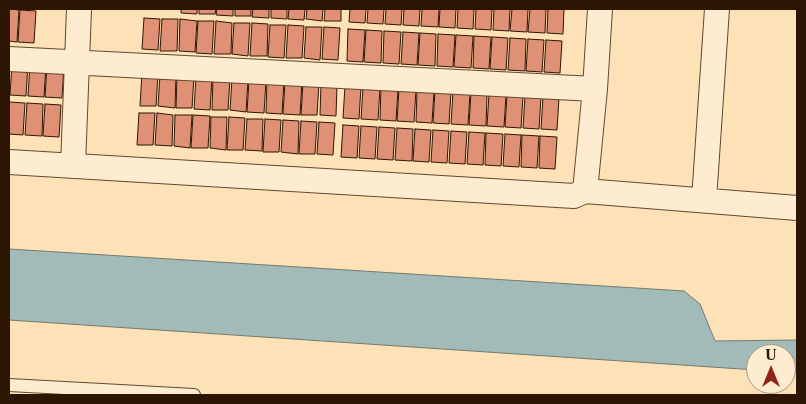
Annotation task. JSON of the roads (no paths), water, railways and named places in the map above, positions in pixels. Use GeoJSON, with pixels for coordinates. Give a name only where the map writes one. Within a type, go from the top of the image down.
{"type":"FeatureCollection","features":[{"type":"Feature","properties":{"kind":"street"},"geometry":{"type":"LineString","coordinates":[[73,166],[79,9]]}},
{"type":"Feature","properties":{"kind":"street"},"geometry":{"type":"LineString","coordinates":[[585,191],[595,89],[600,9]]}},
{"type":"Feature","properties":{"kind":"street"},"geometry":{"type":"LineString","coordinates":[[704,200],[717,9]]}},
{"type":"Feature","properties":{"kind":"street"},"geometry":{"type":"LineString","coordinates":[[9,59],[595,89]]}},
{"type":"Feature","properties":{"kind":"street"},"geometry":{"type":"LineString","coordinates":[[9,162],[574,196],[585,191],[797,208]]}},
{"type":"Feature","properties":{"kind":"lane"},"geometry":{"type":"LineString","coordinates":[[9,385],[194,395]]}},
{"type":"Feature","properties":{"kind":"water"},"geometry":{"type":"Polygon","coordinates":[[[9,249],[684,291],[700,304],[715,341],[797,340],[797,372],[796,344],[746,344],[746,369],[9,320],[9,249]]]}}]}
